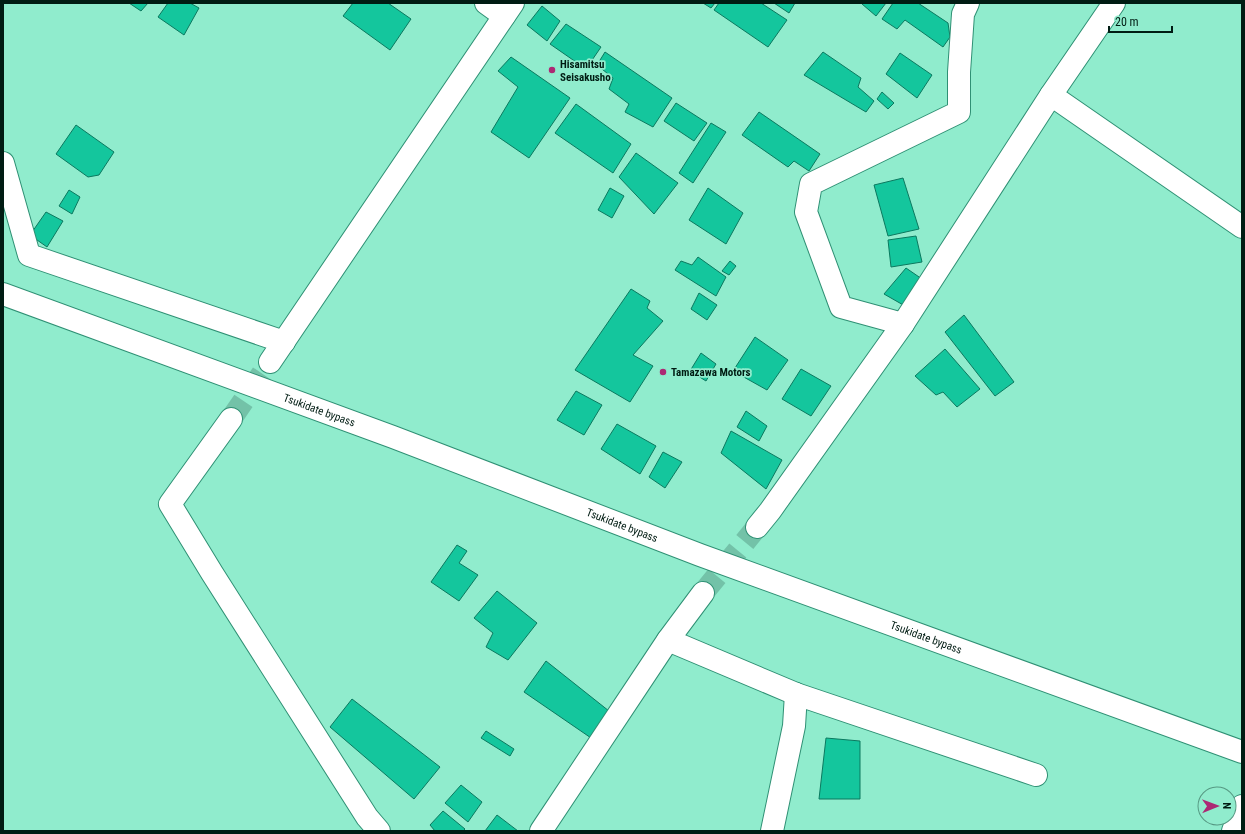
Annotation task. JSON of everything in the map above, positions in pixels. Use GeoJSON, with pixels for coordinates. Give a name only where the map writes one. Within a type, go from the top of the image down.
{"type":"FeatureCollection","features":[{"type":"Feature","properties":{"kind":"main road"},"geometry":{"type":"LineString","coordinates":[[270,362],[508,9],[486,3]]}},
{"type":"Feature","properties":{"kind":"main road"},"geometry":{"type":"LineString","coordinates":[[903,324],[841,307],[806,212],[811,184],[959,112],[959,72],[963,14],[968,3]]}},
{"type":"Feature","properties":{"kind":"main road"},"geometry":{"type":"LineString","coordinates":[[758,527],[903,324],[1051,95],[1114,3]]}},
{"type":"Feature","properties":{"kind":"main road"},"geometry":{"type":"LineString","coordinates":[[1051,95],[1242,227]]}},
{"type":"Feature","properties":{"kind":"main road"},"geometry":{"type":"LineString","coordinates":[[3,163],[29,255],[284,342]]}},
{"type":"Feature","properties":{"kind":"main road","name":"Tsukidate bypass"},"geometry":{"type":"LineString","coordinates":[[3,294],[393,437],[700,555],[1242,752]]}},
{"type":"Feature","properties":{"kind":"main road"},"geometry":{"type":"LineString","coordinates":[[231,418],[170,504],[212,573],[367,817],[379,831]]}},
{"type":"Feature","properties":{"kind":"main road"},"geometry":{"type":"LineString","coordinates":[[541,831],[668,640],[703,593]]}},
{"type":"Feature","properties":{"kind":"main road"},"geometry":{"type":"LineString","coordinates":[[668,640],[796,694],[1036,775]]}},
{"type":"Feature","properties":{"kind":"main road"},"geometry":{"type":"LineString","coordinates":[[772,831],[794,726],[796,694]]}},
{"type":"Feature","properties":{"kind":"main road"},"geometry":{"type":"LineString","coordinates":[[1233,831],[1242,806]]}},
{"type":"Feature","properties":{"kind":"building"},"geometry":{"type":"Polygon","coordinates":[[[129,3],[148,3],[141,11],[129,3]]]}},
{"type":"Feature","properties":{"kind":"building"},"geometry":{"type":"Polygon","coordinates":[[[168,3],[190,3],[199,8],[184,35],[158,17],[168,3]]]}},
{"type":"Feature","properties":{"kind":"building"},"geometry":{"type":"Polygon","coordinates":[[[353,3],[388,3],[411,19],[390,50],[343,16],[353,3]]]}},
{"type":"Feature","properties":{"kind":"building"},"geometry":{"type":"Polygon","coordinates":[[[703,3],[715,3],[711,8],[703,3]]]}},
{"type":"Feature","properties":{"kind":"building"},"geometry":{"type":"Polygon","coordinates":[[[719,3],[761,3],[787,20],[768,47],[714,10],[719,3]]]}},
{"type":"Feature","properties":{"kind":"building"},"geometry":{"type":"Polygon","coordinates":[[[774,3],[795,3],[789,13],[774,3]]]}},
{"type":"Feature","properties":{"kind":"building"},"geometry":{"type":"Polygon","coordinates":[[[862,3],[886,3],[876,16],[862,3]]]}},
{"type":"Feature","properties":{"kind":"building"},"geometry":{"type":"Polygon","coordinates":[[[893,3],[918,3],[948,23],[950,37],[943,47],[905,20],[897,29],[882,19],[893,3]]]}},
{"type":"Feature","properties":{"kind":"building"},"geometry":{"type":"Polygon","coordinates":[[[542,6],[560,21],[547,41],[527,25],[542,6]]]}},
{"type":"Feature","properties":{"kind":"building"},"geometry":{"type":"Polygon","coordinates":[[[566,24],[601,47],[586,69],[550,44],[566,24]]]}},
{"type":"Feature","properties":{"kind":"building"},"geometry":{"type":"Polygon","coordinates":[[[605,52],[672,98],[653,127],[625,112],[629,104],[609,89],[613,78],[597,65],[605,52]]]}},
{"type":"Feature","properties":{"kind":"building"},"geometry":{"type":"Polygon","coordinates":[[[823,52],[861,78],[858,87],[874,101],[866,112],[804,75],[823,52]]]}},
{"type":"Feature","properties":{"kind":"building"},"geometry":{"type":"Polygon","coordinates":[[[900,53],[932,75],[917,98],[886,74],[900,53]]]}},
{"type":"Feature","properties":{"kind":"building"},"geometry":{"type":"Polygon","coordinates":[[[511,57],[570,98],[529,158],[491,132],[518,87],[498,71],[511,57]]]}},
{"type":"Feature","properties":{"kind":"building"},"geometry":{"type":"Polygon","coordinates":[[[882,92],[894,103],[888,109],[877,99],[882,92]]]}},
{"type":"Feature","properties":{"kind":"building"},"geometry":{"type":"Polygon","coordinates":[[[676,103],[707,123],[694,141],[664,121],[676,103]]]}},
{"type":"Feature","properties":{"kind":"building"},"geometry":{"type":"Polygon","coordinates":[[[576,104],[631,144],[613,173],[555,133],[576,104]]]}},
{"type":"Feature","properties":{"kind":"building"},"geometry":{"type":"Polygon","coordinates":[[[759,112],[820,154],[809,171],[794,161],[788,167],[742,135],[759,112]]]}},
{"type":"Feature","properties":{"kind":"building"},"geometry":{"type":"Polygon","coordinates":[[[711,123],[726,132],[693,183],[679,173],[711,123]]]}},
{"type":"Feature","properties":{"kind":"building"},"geometry":{"type":"Polygon","coordinates":[[[76,125],[114,152],[99,175],[88,177],[56,154],[76,125]]]}},
{"type":"Feature","properties":{"kind":"building"},"geometry":{"type":"Polygon","coordinates":[[[636,153],[678,183],[654,214],[619,177],[636,153]]]}},
{"type":"Feature","properties":{"kind":"building"},"geometry":{"type":"Polygon","coordinates":[[[903,178],[919,229],[888,236],[874,185],[903,178]]]}},
{"type":"Feature","properties":{"kind":"building"},"geometry":{"type":"Polygon","coordinates":[[[610,188],[624,196],[612,218],[598,210],[610,188]]]}},
{"type":"Feature","properties":{"kind":"building"},"geometry":{"type":"Polygon","coordinates":[[[708,188],[743,213],[726,244],[689,220],[708,188]]]}},
{"type":"Feature","properties":{"kind":"building"},"geometry":{"type":"Polygon","coordinates":[[[69,190],[80,197],[72,214],[59,206],[69,190]]]}},
{"type":"Feature","properties":{"kind":"building"},"geometry":{"type":"Polygon","coordinates":[[[46,212],[63,221],[47,247],[30,235],[46,212]]]}},
{"type":"Feature","properties":{"kind":"building"},"geometry":{"type":"Polygon","coordinates":[[[916,236],[922,262],[891,267],[888,240],[916,236]]]}},
{"type":"Feature","properties":{"kind":"building"},"geometry":{"type":"Polygon","coordinates":[[[698,257],[726,277],[716,296],[675,270],[681,261],[692,265],[698,257]]]}},
{"type":"Feature","properties":{"kind":"building"},"geometry":{"type":"Polygon","coordinates":[[[730,261],[736,266],[729,275],[722,271],[730,261]]]}},
{"type":"Feature","properties":{"kind":"building"},"geometry":{"type":"Polygon","coordinates":[[[906,268],[922,279],[905,306],[884,294],[906,268]]]}},
{"type":"Feature","properties":{"kind":"building"},"geometry":{"type":"Polygon","coordinates":[[[631,289],[650,301],[647,308],[663,321],[633,355],[653,366],[630,402],[575,370],[631,289]]]}},
{"type":"Feature","properties":{"kind":"building"},"geometry":{"type":"Polygon","coordinates":[[[699,293],[717,305],[707,320],[691,309],[699,293]]]}},
{"type":"Feature","properties":{"kind":"building"},"geometry":{"type":"Polygon","coordinates":[[[964,315],[1014,382],[995,396],[945,332],[964,315]]]}},
{"type":"Feature","properties":{"kind":"building"},"geometry":{"type":"Polygon","coordinates":[[[755,337],[788,360],[767,390],[733,371],[755,337]]]}},
{"type":"Feature","properties":{"kind":"building"},"geometry":{"type":"Polygon","coordinates":[[[945,349],[980,389],[957,407],[943,392],[936,395],[915,376],[945,349]]]}},
{"type":"Feature","properties":{"kind":"building"},"geometry":{"type":"Polygon","coordinates":[[[701,353],[716,364],[706,381],[690,371],[701,353]]]}},
{"type":"Feature","properties":{"kind":"building"},"geometry":{"type":"Polygon","coordinates":[[[801,369],[831,386],[811,416],[782,399],[801,369]]]}},
{"type":"Feature","properties":{"kind":"building"},"geometry":{"type":"Polygon","coordinates":[[[576,391],[602,405],[584,435],[557,420],[576,391]]]}},
{"type":"Feature","properties":{"kind":"building"},"geometry":{"type":"Polygon","coordinates":[[[746,411],[767,426],[759,441],[737,427],[746,411]]]}},
{"type":"Feature","properties":{"kind":"building"},"geometry":{"type":"Polygon","coordinates":[[[617,424],[656,446],[640,474],[601,449],[617,424]]]}},
{"type":"Feature","properties":{"kind":"building"},"geometry":{"type":"Polygon","coordinates":[[[731,431],[782,460],[766,489],[721,453],[731,431]]]}},
{"type":"Feature","properties":{"kind":"building"},"geometry":{"type":"Polygon","coordinates":[[[663,452],[682,462],[665,488],[649,477],[663,452]]]}},
{"type":"Feature","properties":{"kind":"building"},"geometry":{"type":"Polygon","coordinates":[[[457,545],[467,551],[459,563],[478,575],[459,601],[431,582],[457,545]]]}},
{"type":"Feature","properties":{"kind":"building"},"geometry":{"type":"Polygon","coordinates":[[[497,591],[537,623],[508,660],[486,647],[493,633],[474,618],[497,591]]]}},
{"type":"Feature","properties":{"kind":"building"},"geometry":{"type":"Polygon","coordinates":[[[546,661],[614,715],[594,740],[524,692],[546,661]]]}},
{"type":"Feature","properties":{"kind":"building"},"geometry":{"type":"Polygon","coordinates":[[[352,699],[440,767],[414,799],[330,727],[352,699]]]}},
{"type":"Feature","properties":{"kind":"building"},"geometry":{"type":"Polygon","coordinates":[[[486,731],[514,749],[510,756],[481,738],[486,731]]]}},
{"type":"Feature","properties":{"kind":"building"},"geometry":{"type":"Polygon","coordinates":[[[826,738],[860,741],[860,799],[819,799],[826,738]]]}},
{"type":"Feature","properties":{"kind":"building"},"geometry":{"type":"Polygon","coordinates":[[[461,785],[482,802],[468,822],[445,803],[461,785]]]}},
{"type":"Feature","properties":{"kind":"building"},"geometry":{"type":"Polygon","coordinates":[[[443,811],[465,829],[463,831],[435,831],[430,825],[443,811]]]}},
{"type":"Feature","properties":{"kind":"building"},"geometry":{"type":"Polygon","coordinates":[[[497,815],[518,831],[485,831],[497,815]]]}},
{"type":"Feature","properties":{"kind":"tunnel"},"geometry":{"type":"LineString","coordinates":[[231,419],[270,362]]}},
{"type":"Feature","properties":{"kind":"tunnel"},"geometry":{"type":"LineString","coordinates":[[703,593],[757,527]]}},
{"type":"Feature","properties":{"kind":"place","name":"Hisamitsu Seisakusho"},"geometry":{"type":"Point","coordinates":[552,70]}},
{"type":"Feature","properties":{"kind":"place","name":"Tamazawa Motors"},"geometry":{"type":"Point","coordinates":[663,372]}}]}
